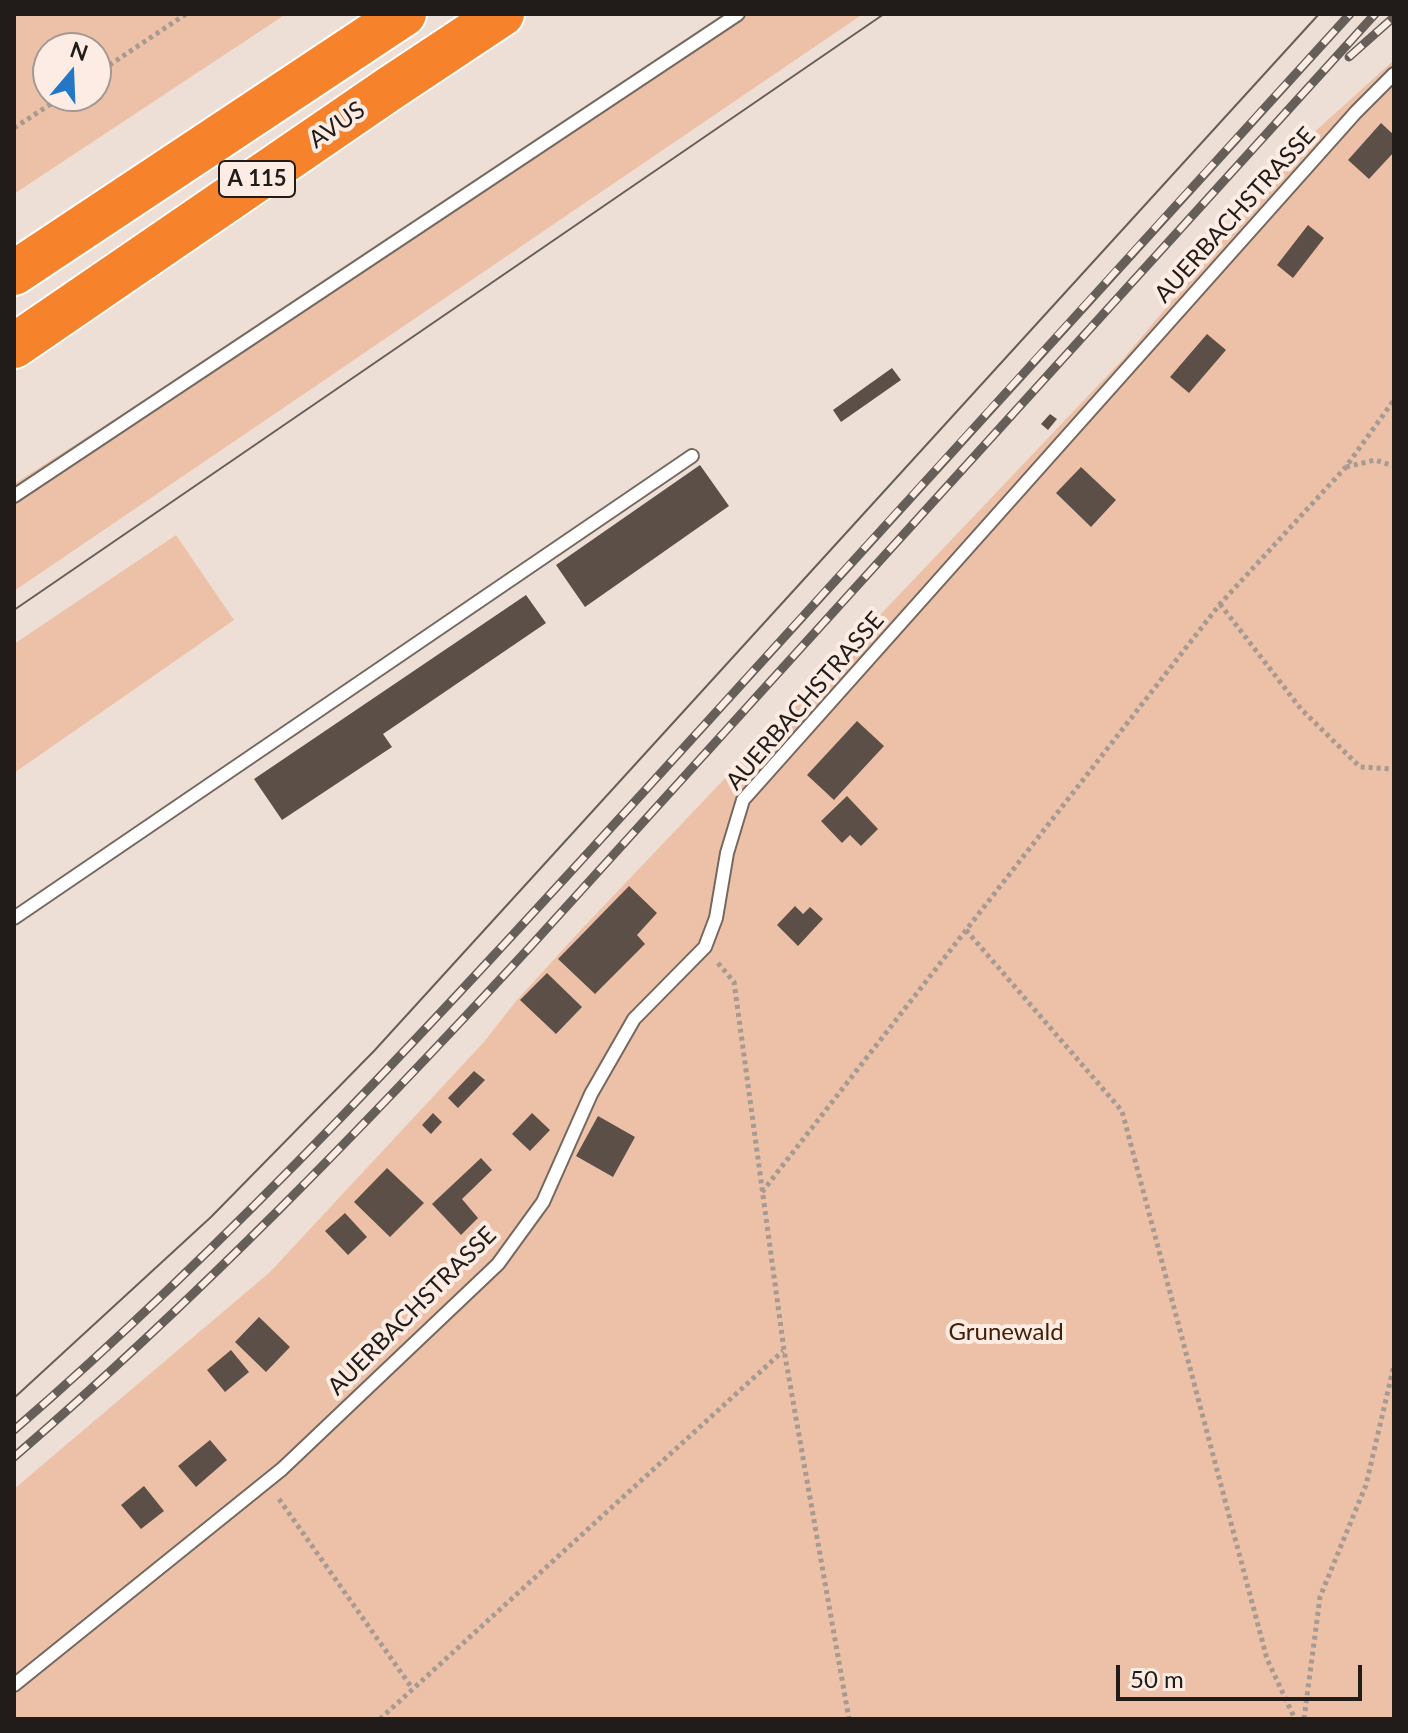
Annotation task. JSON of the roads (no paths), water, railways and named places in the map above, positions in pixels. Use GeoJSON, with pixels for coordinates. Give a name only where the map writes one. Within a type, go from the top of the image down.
{"type":"FeatureCollection","features":[{"type":"Feature","properties":{"kind":"highway","name":"A 115"},"geometry":{"type":"LineString","coordinates":[[14,273],[404,14]]}},
{"type":"Feature","properties":{"kind":"highway","name":"AVUS"},"geometry":{"type":"LineString","coordinates":[[14,346],[502,14]]}},
{"type":"Feature","properties":{"kind":"lane"},"geometry":{"type":"LineString","coordinates":[[14,496],[738,14]]}},
{"type":"Feature","properties":{"kind":"lane","name":"AUERBACHSTRASSE"},"geometry":{"type":"LineString","coordinates":[[14,1685],[266,1482],[498,1264],[543,1202],[591,1094],[634,1019],[705,947],[716,918],[727,853],[743,800],[1334,136],[1394,74]]}},
{"type":"Feature","properties":{"kind":"lane"},"geometry":{"type":"LineString","coordinates":[[14,918],[692,456]]}},
{"type":"Feature","properties":{"kind":"tram line"},"geometry":{"type":"LineString","coordinates":[[14,610],[884,14]]}},
{"type":"Feature","properties":{"kind":"tram line"},"geometry":{"type":"LineString","coordinates":[[14,1398],[211,1217],[374,1051],[1319,14]]}},
{"type":"Feature","properties":{"kind":"railway"},"geometry":{"type":"LineString","coordinates":[[14,1430],[184,1275],[425,1029],[1350,14]]}},
{"type":"Feature","properties":{"kind":"railway"},"geometry":{"type":"LineString","coordinates":[[14,1457],[149,1336],[279,1210],[467,1014],[1375,14]]}},
{"type":"Feature","properties":{"kind":"railway"},"geometry":{"type":"LineString","coordinates":[[1349,57],[1394,17]]}},
{"type":"Feature","properties":{"kind":"park label","name":"Grunewald"},"geometry":{"type":"Point","coordinates":[1006,1332]}}]}
